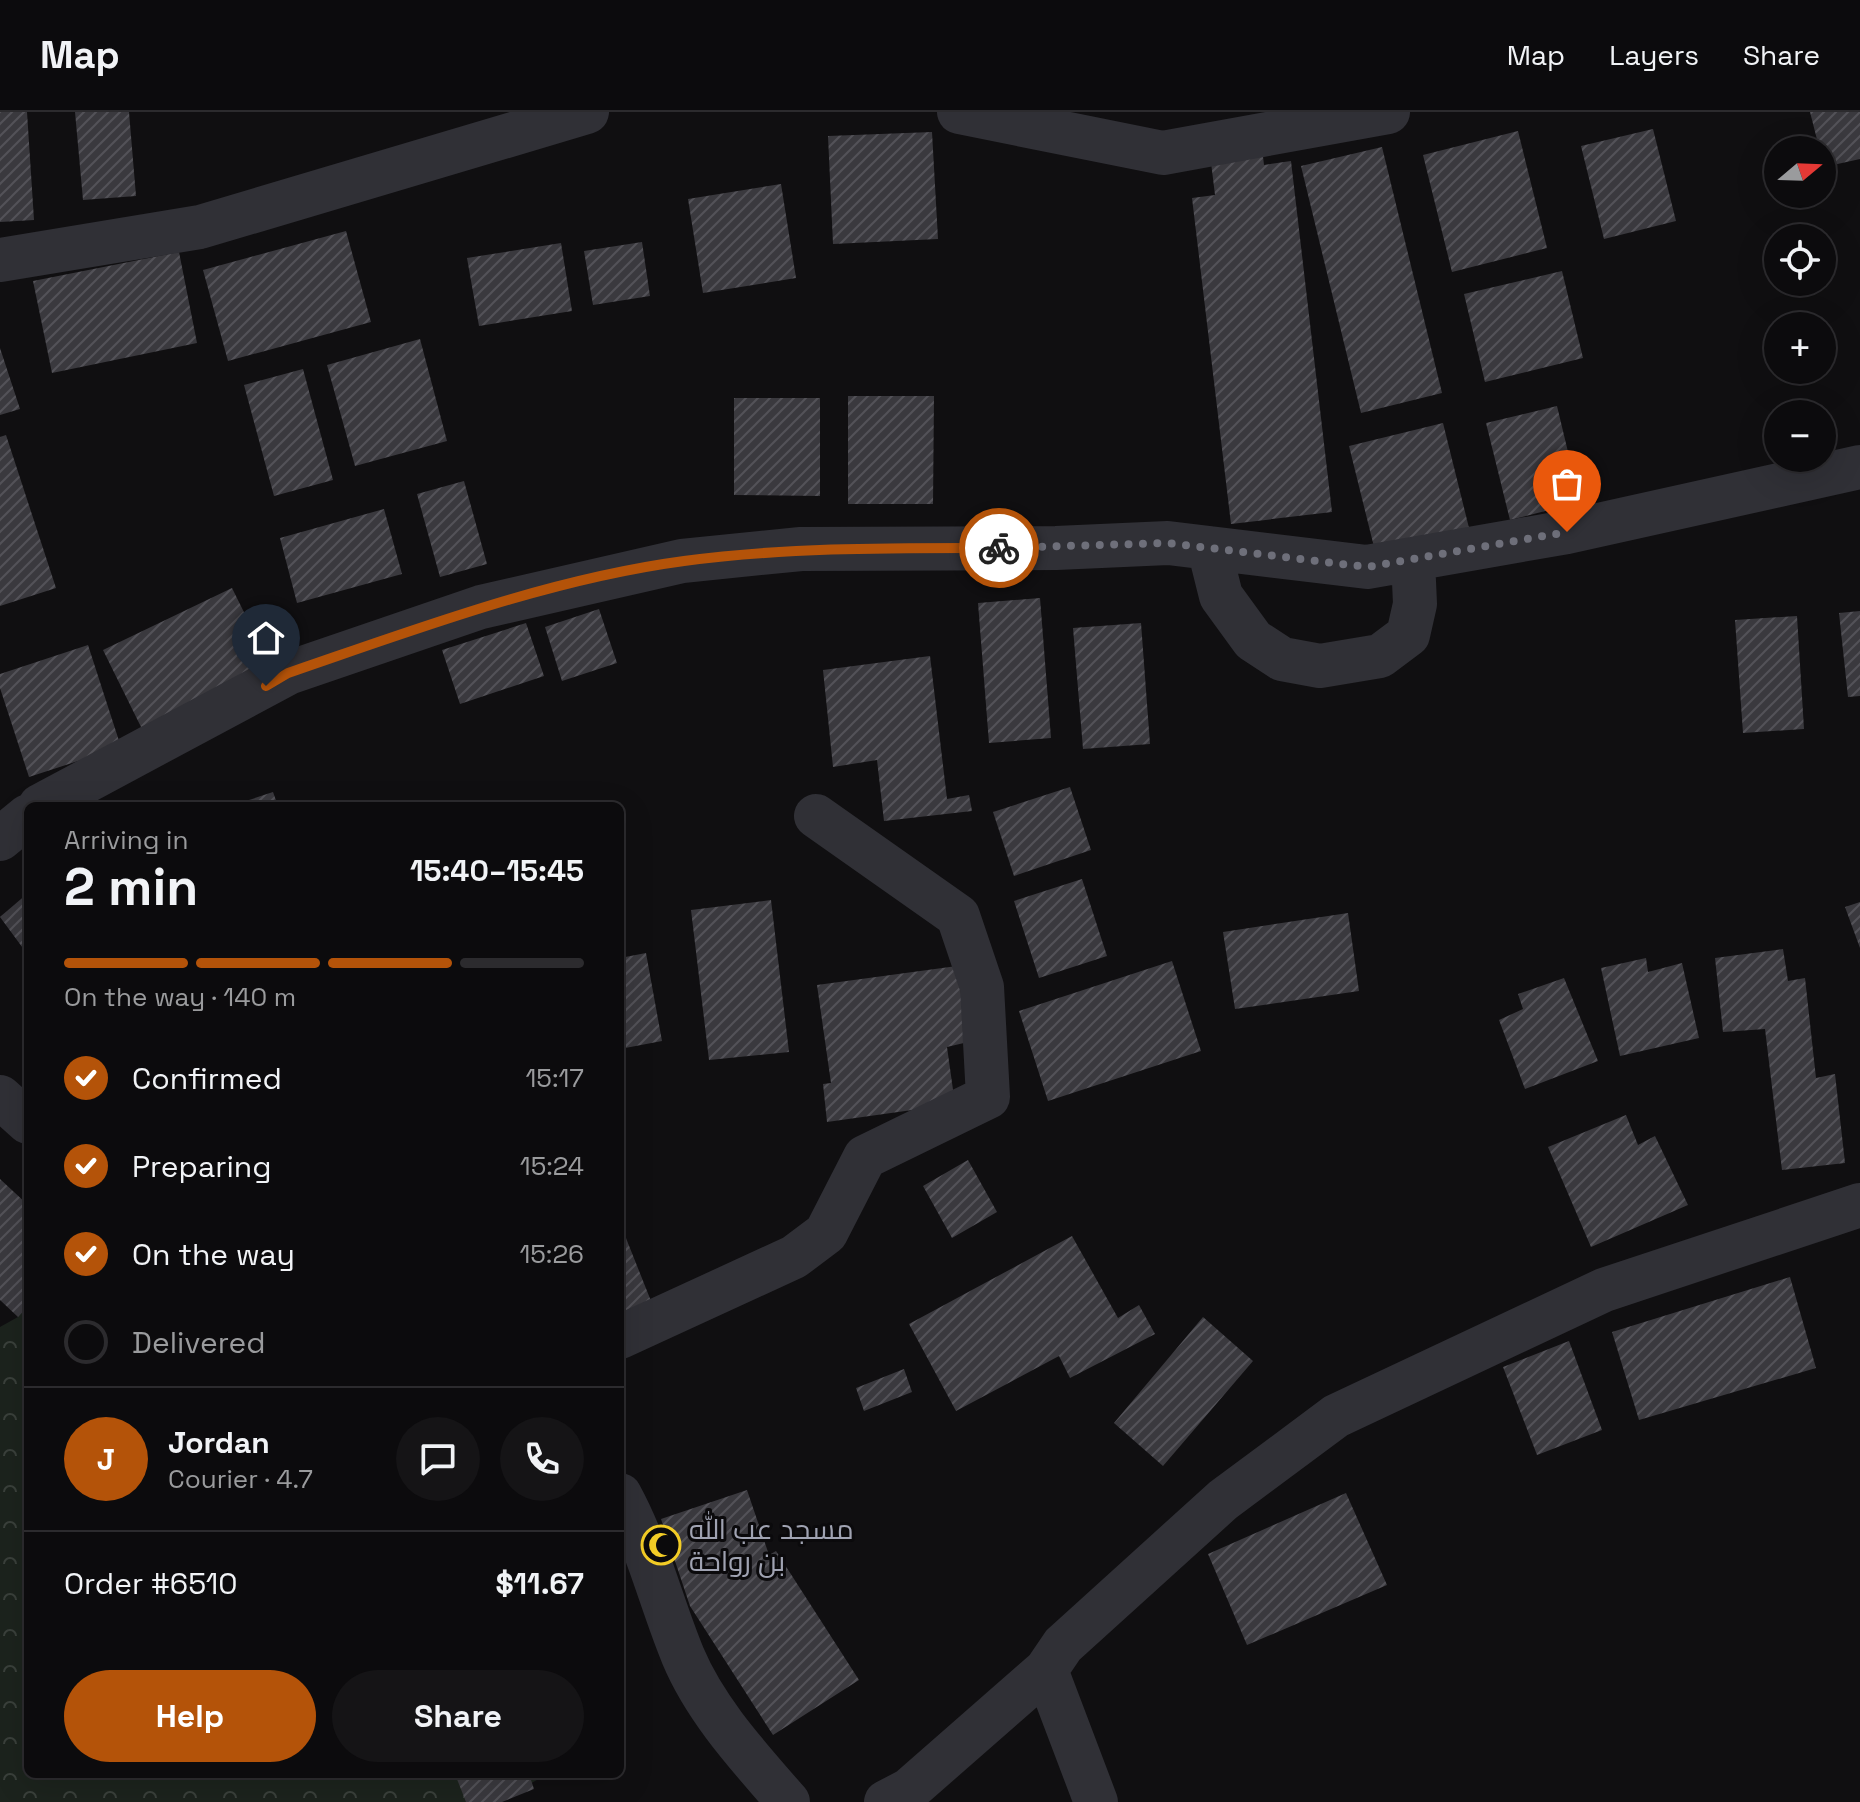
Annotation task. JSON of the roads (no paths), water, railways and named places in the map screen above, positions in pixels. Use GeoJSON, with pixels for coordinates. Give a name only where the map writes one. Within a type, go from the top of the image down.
{"type":"FeatureCollection","features":[{"type":"Feature","properties":{"kind":"street"},"geometry":{"type":"LineString","coordinates":[[0,260],[200,227],[587,112]]}},
{"type":"Feature","properties":{"kind":"street"},"geometry":{"type":"LineString","coordinates":[[959,112],[1163,153],[1388,112]]}},
{"type":"Feature","properties":{"kind":"street"},"geometry":{"type":"LineString","coordinates":[[47,802],[288,673],[481,607],[682,561],[801,549],[1056,548],[1168,543],[1367,567],[1567,532],[1860,467]]}},
{"type":"Feature","properties":{"kind":"street"},"geometry":{"type":"LineString","coordinates":[[1209,548],[1221,596],[1253,640],[1282,659],[1320,666],[1380,656],[1408,635],[1415,604],[1413,559]]}},
{"type":"Feature","properties":{"kind":"street"},"geometry":{"type":"LineString","coordinates":[[624,1335],[794,1257],[826,1233],[865,1157],[988,1097],[982,987],[958,916],[816,816]]}},
{"type":"Feature","properties":{"kind":"street"},"geometry":{"type":"LineString","coordinates":[[0,839],[24,819]]}},
{"type":"Feature","properties":{"kind":"street"},"geometry":{"type":"LineString","coordinates":[[0,1097],[24,1118]]}},
{"type":"Feature","properties":{"kind":"street"},"geometry":{"type":"LineString","coordinates":[[886,1802],[909,1790],[1046,1670],[1063,1645],[1223,1500],[1336,1416],[1604,1290],[1860,1205]]}},
{"type":"Feature","properties":{"kind":"street"},"geometry":{"type":"LineString","coordinates":[[624,1502],[637,1526],[684,1659],[733,1739],[788,1802]]}},
{"type":"Feature","properties":{"kind":"street"},"geometry":{"type":"LineString","coordinates":[[1046,1670],[1096,1802]]}},
{"type":"Feature","properties":{"kind":"place","name":"مسجد عب الله بن رواحة"},"geometry":{"type":"Point","coordinates":[661,1545]}}]}
